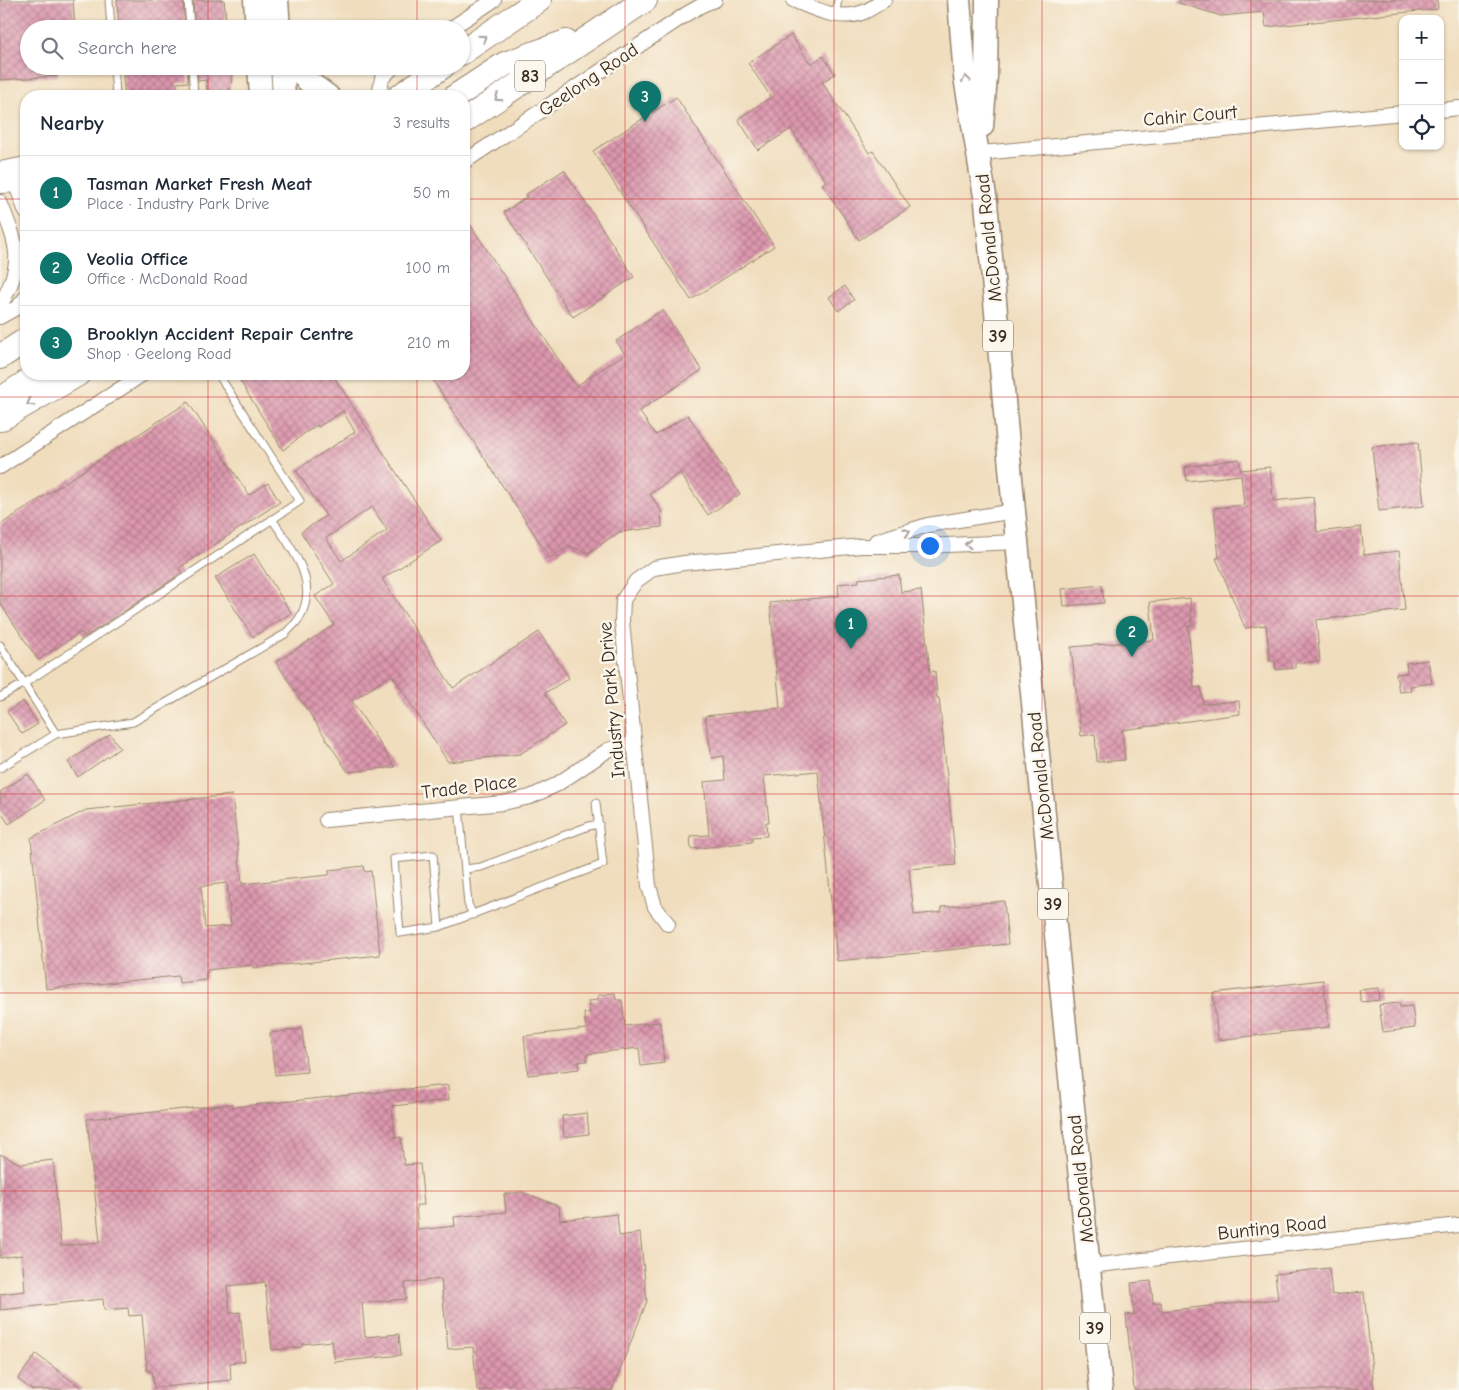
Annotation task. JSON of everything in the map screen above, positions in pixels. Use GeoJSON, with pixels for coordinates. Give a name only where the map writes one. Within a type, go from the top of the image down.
{"type":"FeatureCollection","features":[{"type":"Feature","properties":{"kind":"highway"},"geometry":{"type":"LineString","coordinates":[[470,47],[539,0]]}},
{"type":"Feature","properties":{"kind":"highway","name":"Geelong Road"},"geometry":{"type":"LineString","coordinates":[[470,117],[644,0]]}},
{"type":"Feature","properties":{"kind":"highway"},"geometry":{"type":"LineString","coordinates":[[465,90],[513,61],[596,32]]}},
{"type":"Feature","properties":{"kind":"highway"},"geometry":{"type":"LineString","coordinates":[[409,90],[430,75]]}},
{"type":"Feature","properties":{"kind":"highway"},"geometry":{"type":"LineString","coordinates":[[0,357],[20,344]]}},
{"type":"Feature","properties":{"kind":"highway"},"geometry":{"type":"LineString","coordinates":[[0,400],[30,380]]}},
{"type":"Feature","properties":{"kind":"highway"},"geometry":{"type":"LineString","coordinates":[[0,419],[68,380]]}},
{"type":"Feature","properties":{"kind":"main road"},"geometry":{"type":"LineString","coordinates":[[255,0],[256,20]]}},
{"type":"Feature","properties":{"kind":"main road"},"geometry":{"type":"LineString","coordinates":[[277,0],[278,20]]}},
{"type":"Feature","properties":{"kind":"main road","name":"McDonald Road"},"geometry":{"type":"LineString","coordinates":[[959,0],[965,77],[980,157],[986,202],[1017,542],[1101,1390]]}},
{"type":"Feature","properties":{"kind":"main road","name":"McDonald Road"},"geometry":{"type":"LineString","coordinates":[[980,157],[986,76],[987,0]]}},
{"type":"Feature","properties":{"kind":"main road"},"geometry":{"type":"LineString","coordinates":[[260,75],[261,90]]}},
{"type":"Feature","properties":{"kind":"main road"},"geometry":{"type":"LineString","coordinates":[[283,75],[284,90]]}},
{"type":"Feature","properties":{"kind":"main road"},"geometry":{"type":"LineString","coordinates":[[302,75],[320,90]]}},
{"type":"Feature","properties":{"kind":"street"},"geometry":{"type":"LineString","coordinates":[[464,20],[494,0]]}},
{"type":"Feature","properties":{"kind":"street","name":"Geelong Road"},"geometry":{"type":"LineString","coordinates":[[470,158],[697,8],[715,0]]}},
{"type":"Feature","properties":{"kind":"street"},"geometry":{"type":"LineString","coordinates":[[793,0],[835,15],[862,13],[884,0]]}},
{"type":"Feature","properties":{"kind":"street"},"geometry":{"type":"LineString","coordinates":[[380,90],[382,78],[385,75]]}},
{"type":"Feature","properties":{"kind":"street"},"geometry":{"type":"LineString","coordinates":[[1444,110],[1459,108]]}},
{"type":"Feature","properties":{"kind":"street","name":"Cahir Court"},"geometry":{"type":"LineString","coordinates":[[980,157],[1399,113]]}},
{"type":"Feature","properties":{"kind":"street"},"geometry":{"type":"LineString","coordinates":[[10,176],[20,198]]}},
{"type":"Feature","properties":{"kind":"street"},"geometry":{"type":"LineString","coordinates":[[0,202],[16,246],[16,263],[10,285],[0,306]]}},
{"type":"Feature","properties":{"kind":"street"},"geometry":{"type":"LineString","coordinates":[[10,285],[20,279]]}},
{"type":"Feature","properties":{"kind":"street"},"geometry":{"type":"LineString","coordinates":[[0,316],[20,304]]}},
{"type":"Feature","properties":{"kind":"street"},"geometry":{"type":"LineString","coordinates":[[0,467],[134,380]]}},
{"type":"Feature","properties":{"kind":"street","name":"Industry Park Drive"},"geometry":{"type":"LineString","coordinates":[[861,546],[928,525],[1014,511]]}},
{"type":"Feature","properties":{"kind":"street","name":"Industry Park Drive"},"geometry":{"type":"LineString","coordinates":[[668,924],[655,907],[649,886],[633,744],[622,622],[623,600],[636,581],[654,568],[684,563],[861,546],[924,546],[1017,542]]}},
{"type":"Feature","properties":{"kind":"street","name":"Trade Place"},"geometry":{"type":"LineString","coordinates":[[326,820],[503,803],[530,797],[556,786],[608,750],[633,744]]}},
{"type":"Feature","properties":{"kind":"street","name":"Bunting Road"},"geometry":{"type":"LineString","coordinates":[[1089,1266],[1459,1225]]}},
{"type":"Feature","properties":{"kind":"lane"},"geometry":{"type":"LineString","coordinates":[[109,0],[110,20]]}},
{"type":"Feature","properties":{"kind":"lane"},"geometry":{"type":"LineString","coordinates":[[188,0],[189,20]]}},
{"type":"Feature","properties":{"kind":"lane"},"geometry":{"type":"LineString","coordinates":[[835,15],[838,0]]}},
{"type":"Feature","properties":{"kind":"lane"},"geometry":{"type":"LineString","coordinates":[[115,75],[116,90]]}},
{"type":"Feature","properties":{"kind":"lane"},"geometry":{"type":"LineString","coordinates":[[193,75],[194,90]]}},
{"type":"Feature","properties":{"kind":"lane"},"geometry":{"type":"LineString","coordinates":[[0,697],[25,683],[300,501],[222,380]]}},
{"type":"Feature","properties":{"kind":"lane"},"geometry":{"type":"LineString","coordinates":[[0,768],[56,734],[133,722],[284,634],[300,618],[306,599],[306,579],[299,561],[272,519]]}},
{"type":"Feature","properties":{"kind":"lane"},"geometry":{"type":"LineString","coordinates":[[0,645],[56,734]]}},
{"type":"Feature","properties":{"kind":"lane"},"geometry":{"type":"LineString","coordinates":[[439,927],[432,855],[394,859],[400,933],[439,927],[603,864],[596,803]]}},
{"type":"Feature","properties":{"kind":"lane"},"geometry":{"type":"LineString","coordinates":[[459,807],[468,904],[472,915]]}},
{"type":"Feature","properties":{"kind":"lane"},"geometry":{"type":"LineString","coordinates":[[465,869],[480,867],[589,826],[599,824]]}},
{"type":"Feature","properties":{"kind":"building"},"geometry":{"type":"Polygon","coordinates":[[[0,0],[73,0],[74,20],[20,20],[20,75],[58,76],[0,80],[0,0]]]}},
{"type":"Feature","properties":{"kind":"building"},"geometry":{"type":"Polygon","coordinates":[[[117,0],[183,0],[184,20],[118,20],[117,0]]]}},
{"type":"Feature","properties":{"kind":"building"},"geometry":{"type":"Polygon","coordinates":[[[193,0],[224,0],[226,20],[194,20],[193,0]]]}},
{"type":"Feature","properties":{"kind":"building"},"geometry":{"type":"Polygon","coordinates":[[[1179,0],[1437,0],[1438,9],[1266,27],[1264,12],[1221,16],[1179,3],[1179,0]]]}},
{"type":"Feature","properties":{"kind":"building"},"geometry":{"type":"Polygon","coordinates":[[[791,35],[811,64],[823,56],[835,74],[822,82],[869,153],[873,151],[910,207],[859,240],[822,184],[826,181],[791,129],[758,150],[738,119],[771,97],[748,63],[791,35]]]}},
{"type":"Feature","properties":{"kind":"building"},"geometry":{"type":"Polygon","coordinates":[[[123,75],[188,75],[188,82],[177,83],[178,90],[124,90],[123,75]]]}},
{"type":"Feature","properties":{"kind":"building"},"geometry":{"type":"Polygon","coordinates":[[[198,75],[232,75],[229,90],[207,90],[206,80],[198,81],[198,75]]]}},
{"type":"Feature","properties":{"kind":"building"},"geometry":{"type":"Polygon","coordinates":[[[676,97],[774,246],[691,300],[593,151],[676,97]]]}},
{"type":"Feature","properties":{"kind":"building"},"geometry":{"type":"Polygon","coordinates":[[[564,170],[634,277],[573,317],[504,212],[527,197],[525,195],[564,170]]]}},
{"type":"Feature","properties":{"kind":"building"},"geometry":{"type":"Polygon","coordinates":[[[470,224],[576,386],[625,354],[616,341],[662,310],[702,370],[639,411],[656,435],[688,415],[740,494],[708,515],[680,473],[650,494],[661,511],[662,527],[619,532],[588,553],[569,546],[550,558],[433,380],[470,380],[470,224]]]}},
{"type":"Feature","properties":{"kind":"building"},"geometry":{"type":"Polygon","coordinates":[[[845,286],[854,300],[838,311],[829,297],[845,286]]]}},
{"type":"Feature","properties":{"kind":"building"},"geometry":{"type":"Polygon","coordinates":[[[336,380],[441,541],[382,579],[453,688],[539,632],[569,678],[545,693],[565,725],[520,754],[448,762],[392,675],[352,701],[395,767],[348,772],[276,662],[334,625],[315,596],[334,584],[301,532],[326,516],[296,470],[355,432],[343,411],[318,427],[317,425],[283,450],[240,381],[336,380]],[[372,507],[326,538],[341,561],[387,530],[372,507]]]}},
{"type":"Feature","properties":{"kind":"building"},"geometry":{"type":"Polygon","coordinates":[[[188,402],[249,495],[268,483],[280,502],[179,568],[182,573],[85,637],[81,632],[38,660],[0,603],[0,525],[188,402]]]}},
{"type":"Feature","properties":{"kind":"building"},"geometry":{"type":"Polygon","coordinates":[[[1418,442],[1424,506],[1379,511],[1372,447],[1418,442]]]}},
{"type":"Feature","properties":{"kind":"building"},"geometry":{"type":"Polygon","coordinates":[[[1239,459],[1241,470],[1270,467],[1273,501],[1313,497],[1317,532],[1361,527],[1364,555],[1399,551],[1405,610],[1316,620],[1320,661],[1295,663],[1295,668],[1276,670],[1275,661],[1270,661],[1266,625],[1245,628],[1216,558],[1219,558],[1214,508],[1244,505],[1241,475],[1187,481],[1185,467],[1239,459]]]}},
{"type":"Feature","properties":{"kind":"building"},"geometry":{"type":"Polygon","coordinates":[[[254,554],[291,613],[253,637],[215,578],[254,554]]]}},
{"type":"Feature","properties":{"kind":"building"},"geometry":{"type":"Polygon","coordinates":[[[899,575],[901,592],[921,590],[930,672],[935,671],[937,698],[939,698],[956,865],[909,869],[914,915],[942,912],[941,907],[1004,901],[1008,944],[837,961],[818,771],[764,776],[769,822],[766,822],[767,836],[752,837],[752,842],[691,849],[690,836],[709,835],[704,782],[725,780],[723,756],[712,758],[705,716],[780,708],[770,603],[839,596],[838,584],[859,582],[858,579],[899,575]]]}},
{"type":"Feature","properties":{"kind":"building"},"geometry":{"type":"Polygon","coordinates":[[[1102,585],[1104,603],[1064,606],[1062,589],[1102,585]]]}},
{"type":"Feature","properties":{"kind":"building"},"geometry":{"type":"Polygon","coordinates":[[[1190,598],[1192,625],[1188,626],[1194,688],[1201,687],[1203,704],[1239,701],[1240,714],[1122,730],[1125,760],[1097,762],[1095,734],[1081,736],[1071,647],[1154,640],[1150,602],[1190,598]]]}},
{"type":"Feature","properties":{"kind":"building"},"geometry":{"type":"Polygon","coordinates":[[[1428,660],[1432,683],[1410,686],[1411,691],[1399,692],[1396,674],[1407,673],[1406,663],[1428,660]]]}},
{"type":"Feature","properties":{"kind":"building"},"geometry":{"type":"Polygon","coordinates":[[[23,701],[38,724],[22,734],[7,712],[23,701]]]}},
{"type":"Feature","properties":{"kind":"building"},"geometry":{"type":"Polygon","coordinates":[[[110,734],[120,748],[78,777],[68,762],[110,734]]]}},
{"type":"Feature","properties":{"kind":"building"},"geometry":{"type":"Polygon","coordinates":[[[28,774],[45,800],[9,824],[0,811],[0,792],[28,774]]]}},
{"type":"Feature","properties":{"kind":"building"},"geometry":{"type":"Polygon","coordinates":[[[232,795],[242,884],[329,875],[329,870],[364,866],[365,872],[371,871],[380,955],[253,968],[253,965],[207,970],[206,980],[179,983],[178,976],[46,989],[31,838],[86,810],[232,795]],[[227,883],[201,886],[205,928],[231,926],[227,883]]]}},
{"type":"Feature","properties":{"kind":"building"},"geometry":{"type":"Polygon","coordinates":[[[1323,980],[1329,1027],[1218,1040],[1213,993],[1323,980]]]}},
{"type":"Feature","properties":{"kind":"building"},"geometry":{"type":"Polygon","coordinates":[[[1379,988],[1380,1000],[1361,1002],[1359,990],[1379,988]]]}},
{"type":"Feature","properties":{"kind":"building"},"geometry":{"type":"Polygon","coordinates":[[[615,993],[616,1000],[622,1000],[625,1026],[660,1022],[664,1063],[641,1066],[639,1048],[587,1054],[587,1061],[578,1062],[579,1069],[528,1075],[524,1036],[586,1029],[584,1013],[590,1013],[588,1001],[598,1000],[598,995],[615,993]]]}},
{"type":"Feature","properties":{"kind":"building"},"geometry":{"type":"Polygon","coordinates":[[[1399,1003],[1400,1007],[1412,1006],[1415,1028],[1383,1032],[1379,1005],[1399,1003]]]}},
{"type":"Feature","properties":{"kind":"building"},"geometry":{"type":"Polygon","coordinates":[[[302,1029],[307,1072],[275,1075],[270,1033],[302,1029]]]}},
{"type":"Feature","properties":{"kind":"building"},"geometry":{"type":"Polygon","coordinates":[[[448,1085],[449,1100],[392,1106],[395,1138],[401,1137],[404,1165],[420,1164],[424,1205],[416,1205],[418,1230],[455,1226],[454,1217],[506,1212],[504,1194],[522,1192],[559,1206],[560,1220],[617,1214],[619,1236],[640,1233],[647,1301],[612,1390],[477,1390],[473,1347],[448,1349],[441,1279],[405,1283],[406,1299],[362,1303],[365,1337],[399,1334],[401,1355],[335,1362],[332,1341],[272,1350],[265,1282],[227,1286],[230,1313],[240,1312],[245,1361],[230,1363],[231,1380],[154,1388],[152,1371],[147,1371],[142,1315],[129,1316],[128,1308],[104,1310],[103,1299],[0,1310],[0,1294],[25,1291],[22,1255],[0,1258],[0,1154],[20,1164],[53,1160],[61,1246],[100,1242],[87,1119],[232,1104],[233,1107],[448,1085]]]}},
{"type":"Feature","properties":{"kind":"building"},"geometry":{"type":"Polygon","coordinates":[[[587,1113],[589,1134],[564,1137],[562,1116],[587,1113]]]}},
{"type":"Feature","properties":{"kind":"building"},"geometry":{"type":"Polygon","coordinates":[[[1329,1268],[1332,1295],[1364,1292],[1374,1390],[1134,1390],[1126,1315],[1134,1314],[1131,1283],[1151,1281],[1153,1303],[1161,1302],[1162,1311],[1278,1299],[1275,1274],[1329,1268]]]}},
{"type":"Feature","properties":{"kind":"building"},"geometry":{"type":"Polygon","coordinates":[[[36,1354],[84,1390],[32,1390],[18,1379],[36,1354]]]}},
{"type":"Feature","properties":{"kind":"place","name":"Brooklyn Accident Repair Centre"},"geometry":{"type":"Point","coordinates":[645,122]}},
{"type":"Feature","properties":{"kind":"place","name":"Tasman Market Fresh Meat"},"geometry":{"type":"Point","coordinates":[851,649]}},
{"type":"Feature","properties":{"kind":"place","name":"Veolia Office"},"geometry":{"type":"Point","coordinates":[1132,657]}}]}
